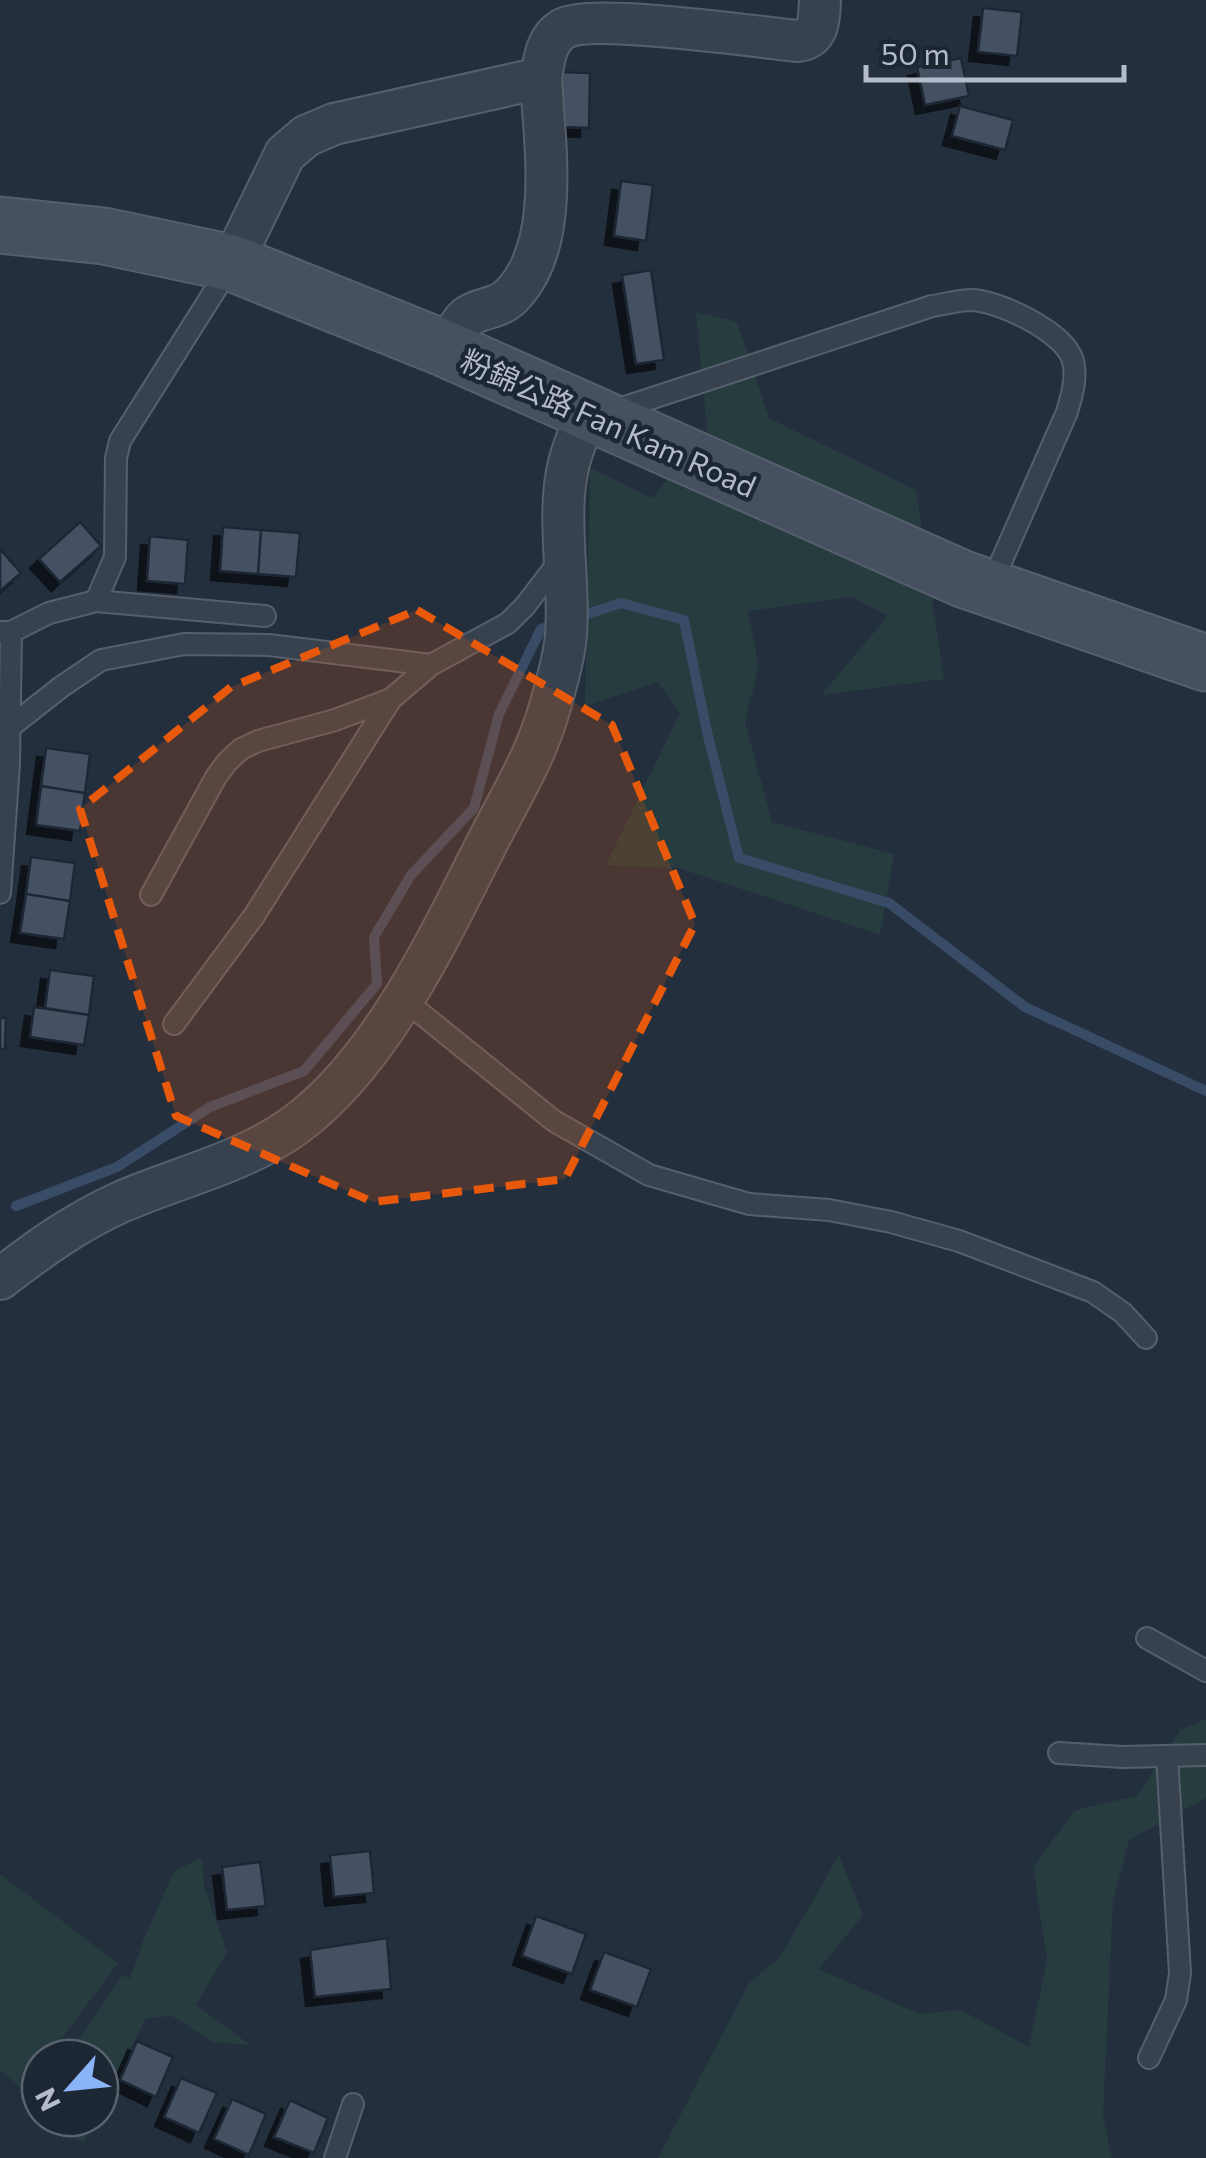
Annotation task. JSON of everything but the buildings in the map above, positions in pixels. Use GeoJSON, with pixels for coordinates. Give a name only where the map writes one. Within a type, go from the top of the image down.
{"type":"FeatureCollection","features":[{"type":"Feature","properties":{"kind":"main road","name":"粉錦公路 Fan Kam Road"},"geometry":{"type":"LineString","coordinates":[[0,225],[104,236],[232,264],[446,349],[962,580],[1206,663]]}},
{"type":"Feature","properties":{"kind":"street"},"geometry":{"type":"LineString","coordinates":[[446,349],[466,318],[493,309],[516,292],[537,253],[545,222],[541,78],[555,35],[572,25],[622,24],[806,40],[818,26],[820,0]]}},
{"type":"Feature","properties":{"kind":"street"},"geometry":{"type":"LineString","coordinates":[[232,264],[286,154],[306,136],[334,124],[541,78]]}},
{"type":"Feature","properties":{"kind":"street"},"geometry":{"type":"LineString","coordinates":[[0,1279],[80,1222],[247,1152],[293,1126],[356,1065],[402,999],[454,908],[534,751],[548,712],[565,643],[568,464],[591,415]]}},
{"type":"Feature","properties":{"kind":"lane"},"geometry":{"type":"LineString","coordinates":[[96,601],[116,557],[116,458],[120,441],[232,264]]}},
{"type":"Feature","properties":{"kind":"lane"},"geometry":{"type":"LineString","coordinates":[[591,415],[932,306],[972,300],[1026,318],[1058,339],[1067,350],[1072,358],[1074,385],[1067,412],[989,588]]}},
{"type":"Feature","properties":{"kind":"lane"},"geometry":{"type":"LineString","coordinates":[[174,1024],[254,916],[391,699],[430,666],[508,623],[565,553]]}},
{"type":"Feature","properties":{"kind":"lane"},"geometry":{"type":"LineString","coordinates":[[0,893],[4,762],[9,728],[5,632],[49,612],[96,601],[265,616]]}},
{"type":"Feature","properties":{"kind":"lane"},"geometry":{"type":"LineString","coordinates":[[9,728],[100,660],[184,644],[269,645],[430,666]]}},
{"type":"Feature","properties":{"kind":"lane"},"geometry":{"type":"LineString","coordinates":[[151,895],[216,777],[240,748],[391,699]]}},
{"type":"Feature","properties":{"kind":"lane"},"geometry":{"type":"LineString","coordinates":[[402,999],[554,1120],[650,1175],[749,1204],[828,1210],[892,1222],[959,1241],[1093,1292],[1122,1313],[1146,1338]]}},
{"type":"Feature","properties":{"kind":"lane"},"geometry":{"type":"LineString","coordinates":[[1147,1638],[1206,1671]]}},
{"type":"Feature","properties":{"kind":"lane"},"geometry":{"type":"LineString","coordinates":[[1060,1753],[1123,1757],[1206,1755]]}},
{"type":"Feature","properties":{"kind":"lane"},"geometry":{"type":"LineString","coordinates":[[1149,2058],[1176,2000],[1180,1973],[1167,1756]]}},
{"type":"Feature","properties":{"kind":"lane"},"geometry":{"type":"LineString","coordinates":[[335,2158],[353,2104]]}},
{"type":"Feature","properties":{"kind":"highlighted area"},"geometry":{"type":"Polygon","coordinates":[[[417,610],[612,725],[695,924],[565,1179],[373,1202],[176,1116],[80,809],[231,687],[417,610]]]}},
{"type":"Feature","properties":{"kind":"green space"},"geometry":{"type":"Polygon","coordinates":[[[696,312],[737,322],[769,418],[916,490],[944,679],[821,695],[888,616],[852,597],[748,611],[759,666],[745,722],[772,822],[894,854],[880,935],[678,868],[606,865],[680,713],[658,682],[585,706],[590,468],[652,498],[707,431],[696,312]]]}},
{"type":"Feature","properties":{"kind":"green space"},"geometry":{"type":"Polygon","coordinates":[[[1206,1719],[1206,1798],[1129,1840],[1113,1902],[1103,2115],[1112,2158],[658,2158],[749,1983],[781,1956],[839,1855],[863,1915],[819,1969],[919,2014],[961,2010],[1029,2047],[1047,1960],[1033,1867],[1075,1810],[1137,1796],[1180,1730],[1206,1719]]]}},
{"type":"Feature","properties":{"kind":"green space"},"geometry":{"type":"Polygon","coordinates":[[[202,1858],[204,1885],[227,1952],[196,2005],[250,2045],[213,2042],[172,2016],[146,2018],[120,2069],[120,2038],[80,2038],[123,1974],[130,1979],[174,1871],[202,1858]]]}},
{"type":"Feature","properties":{"kind":"green space"},"geometry":{"type":"Polygon","coordinates":[[[0,1874],[118,1963],[62,2038],[20,2038],[20,2087],[0,2071],[0,1874]]]}},
{"type":"Feature","properties":{"kind":"waterway"},"geometry":{"type":"LineString","coordinates":[[590,613],[621,603],[684,620],[739,858],[889,903],[1025,1007],[1206,1091]]}},
{"type":"Feature","properties":{"kind":"waterway"},"geometry":{"type":"LineString","coordinates":[[16,1206],[117,1167],[210,1107],[304,1071],[377,984],[374,937],[411,875],[474,808],[499,714],[541,629],[556,624]]}}]}
